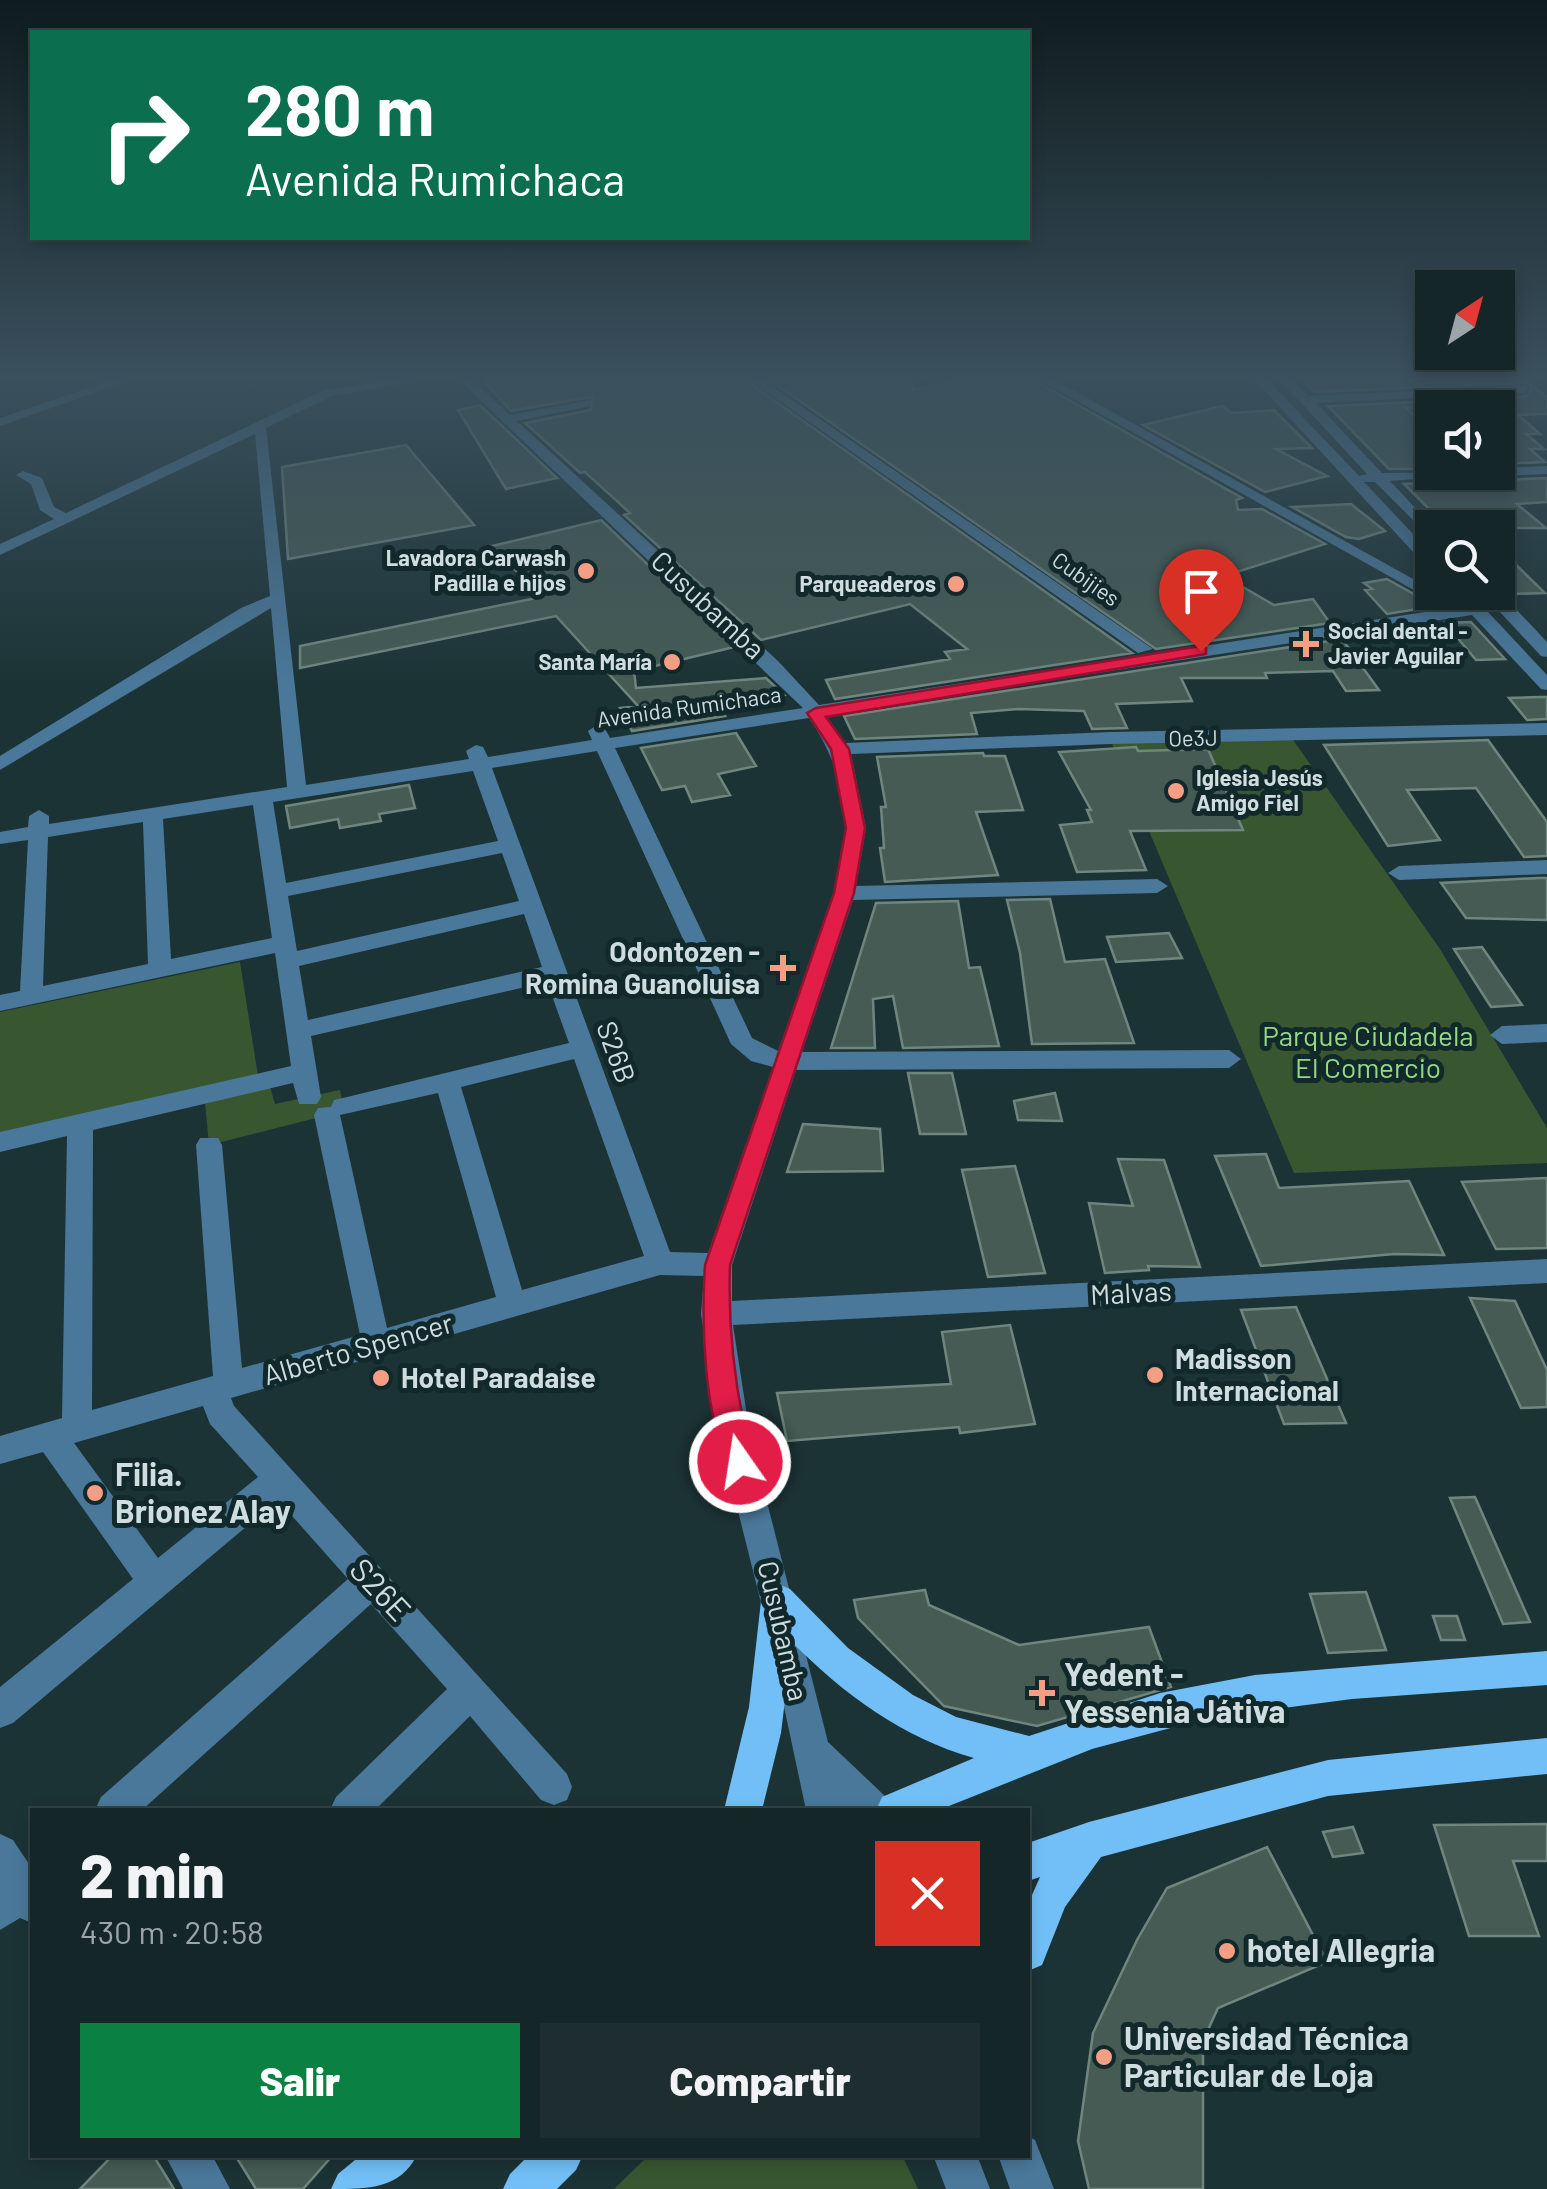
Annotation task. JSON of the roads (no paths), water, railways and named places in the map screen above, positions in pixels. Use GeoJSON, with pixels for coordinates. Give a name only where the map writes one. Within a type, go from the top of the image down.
{"type":"FeatureCollection","features":[{"type":"Feature","properties":{"kind":"main road"},"geometry":{"type":"LineString","coordinates":[[778,1602],[826,1655],[885,1700],[953,1734],[1028,1753]]}},
{"type":"Feature","properties":{"kind":"main road"},"geometry":{"type":"LineString","coordinates":[[744,1808],[759,1758],[774,1678],[778,1602]]}},
{"type":"Feature","properties":{"kind":"main road"},"geometry":{"type":"LineString","coordinates":[[900,1808],[1028,1753],[1161,1711],[1282,1687],[1547,1668]]}},
{"type":"Feature","properties":{"kind":"main road"},"geometry":{"type":"LineString","coordinates":[[1030,1861],[1088,1841],[1328,1778],[1547,1756]]}},
{"type":"Feature","properties":{"kind":"main road"},"geometry":{"type":"LineString","coordinates":[[1030,1946],[1051,1894],[1088,1841]]}},
{"type":"Feature","properties":{"kind":"main road"},"geometry":{"type":"LineString","coordinates":[[354,2189],[391,2158]]}},
{"type":"Feature","properties":{"kind":"main road"},"geometry":{"type":"LineString","coordinates":[[525,2189],[559,2158]]}},
{"type":"Feature","properties":{"kind":"street"},"geometry":{"type":"LineString","coordinates":[[35,481],[46,510],[66,518]]}},
{"type":"Feature","properties":{"kind":"street"},"geometry":{"type":"LineString","coordinates":[[0,550],[143,481]]}},
{"type":"Feature","properties":{"kind":"street"},"geometry":{"type":"LineString","coordinates":[[266,481],[296,783]]}},
{"type":"Feature","properties":{"kind":"street","name":"Cusubamba"},"geometry":{"type":"LineString","coordinates":[[573,481],[812,707],[840,749],[856,828],[844,893],[718,1265],[715,1314],[730,1426],[778,1602],[825,1808]]}},
{"type":"Feature","properties":{"kind":"street","name":"Cubijies"},"geometry":{"type":"LineString","coordinates":[[902,481],[1144,649]]}},
{"type":"Feature","properties":{"kind":"street"},"geometry":{"type":"LineString","coordinates":[[1249,481],[1415,567]]}},
{"type":"Feature","properties":{"kind":"street"},"geometry":{"type":"LineString","coordinates":[[1356,481],[1415,544]]}},
{"type":"Feature","properties":{"kind":"street"},"geometry":{"type":"LineString","coordinates":[[1379,481],[1415,517]]}},
{"type":"Feature","properties":{"kind":"street"},"geometry":{"type":"LineString","coordinates":[[0,764],[247,612],[275,600]]}},
{"type":"Feature","properties":{"kind":"street","name":"Avenida Rumichaca"},"geometry":{"type":"LineString","coordinates":[[812,707],[1144,649],[1415,607]]}},
{"type":"Feature","properties":{"kind":"street","name":"Avenida Rumichaca"},"geometry":{"type":"LineString","coordinates":[[0,838],[38,823],[812,707],[1415,608]]}},
{"type":"Feature","properties":{"kind":"street"},"geometry":{"type":"LineString","coordinates":[[1485,610],[1547,685]]}},
{"type":"Feature","properties":{"kind":"street"},"geometry":{"type":"LineString","coordinates":[[1491,610],[1547,652]]}},
{"type":"Feature","properties":{"kind":"street","name":"Oe3J"},"geometry":{"type":"LineString","coordinates":[[840,749],[1110,738],[1547,730]]}},
{"type":"Feature","properties":{"kind":"street"},"geometry":{"type":"LineString","coordinates":[[600,738],[743,1044],[760,1055],[784,1061],[1229,1059]]}},
{"type":"Feature","properties":{"kind":"street","name":"S26B"},"geometry":{"type":"LineString","coordinates":[[477,756],[660,1264]]}},
{"type":"Feature","properties":{"kind":"street","name":"Avenida Rumichaca"},"geometry":{"type":"LineString","coordinates":[[0,821],[38,823],[152,814],[262,796],[296,783]]}},
{"type":"Feature","properties":{"kind":"street"},"geometry":{"type":"LineString","coordinates":[[262,796],[295,1031],[320,1098],[376,1344]]}},
{"type":"Feature","properties":{"kind":"street"},"geometry":{"type":"LineString","coordinates":[[152,814],[160,968]]}},
{"type":"Feature","properties":{"kind":"street"},"geometry":{"type":"LineString","coordinates":[[31,996],[38,823]]}},
{"type":"Feature","properties":{"kind":"street"},"geometry":{"type":"LineString","coordinates":[[278,891],[510,845]]}},
{"type":"Feature","properties":{"kind":"street"},"geometry":{"type":"LineString","coordinates":[[1399,874],[1547,867]]}},
{"type":"Feature","properties":{"kind":"street"},"geometry":{"type":"LineString","coordinates":[[844,893],[1157,886]]}},
{"type":"Feature","properties":{"kind":"street"},"geometry":{"type":"LineString","coordinates":[[0,1003],[160,968],[286,952],[531,905]]}},
{"type":"Feature","properties":{"kind":"street"},"geometry":{"type":"LineString","coordinates":[[295,1031],[556,972]]}},
{"type":"Feature","properties":{"kind":"street"},"geometry":{"type":"LineString","coordinates":[[1502,1035],[1547,1034]]}},
{"type":"Feature","properties":{"kind":"street"},"geometry":{"type":"LineString","coordinates":[[0,1142],[80,1124],[447,1081],[583,1048]]}},
{"type":"Feature","properties":{"kind":"street"},"geometry":{"type":"LineString","coordinates":[[447,1081],[512,1305]]}},
{"type":"Feature","properties":{"kind":"street"},"geometry":{"type":"LineString","coordinates":[[80,1124],[63,1432],[155,1582]]}},
{"type":"Feature","properties":{"kind":"street","name":"S26E"},"geometry":{"type":"LineString","coordinates":[[209,1146],[221,1414],[554,1787]]}},
{"type":"Feature","properties":{"kind":"street","name":"Alberto Spencer"},"geometry":{"type":"LineString","coordinates":[[0,1450],[660,1264],[718,1265]]}},
{"type":"Feature","properties":{"kind":"street","name":"Malvas"},"geometry":{"type":"LineString","coordinates":[[715,1314],[1547,1271]]}},
{"type":"Feature","properties":{"kind":"street"},"geometry":{"type":"LineString","coordinates":[[0,1710],[278,1480]]}},
{"type":"Feature","properties":{"kind":"street"},"geometry":{"type":"LineString","coordinates":[[116,1808],[372,1580]]}},
{"type":"Feature","properties":{"kind":"street"},"geometry":{"type":"LineString","coordinates":[[351,1808],[471,1690]]}},
{"type":"Feature","properties":{"kind":"street"},"geometry":{"type":"LineString","coordinates":[[811,1751],[871,1808]]}},
{"type":"Feature","properties":{"kind":"street"},"geometry":{"type":"LineString","coordinates":[[0,1853],[22,1897]]}},
{"type":"Feature","properties":{"kind":"street"},"geometry":{"type":"LineString","coordinates":[[190,2158],[208,2189]]}},
{"type":"Feature","properties":{"kind":"street"},"geometry":{"type":"LineString","coordinates":[[956,2158],[968,2189]]}},
{"type":"Feature","properties":{"kind":"street"},"geometry":{"type":"LineString","coordinates":[[1021,2158],[1032,2189]]}},
{"type":"Feature","properties":{"kind":"place","name":"Lavadora Carwash Padilla e hijos"},"geometry":{"type":"Point","coordinates":[586,571]}},
{"type":"Feature","properties":{"kind":"place","name":"Parqueaderos"},"geometry":{"type":"Point","coordinates":[956,584]}},
{"type":"Feature","properties":{"kind":"place","name":"Social dental - Javier Aguilar"},"geometry":{"type":"Point","coordinates":[1306,644]}},
{"type":"Feature","properties":{"kind":"place","name":"Santa María"},"geometry":{"type":"Point","coordinates":[672,662]}},
{"type":"Feature","properties":{"kind":"place","name":"Iglesia Jesús Amigo Fiel"},"geometry":{"type":"Point","coordinates":[1176,791]}},
{"type":"Feature","properties":{"kind":"place","name":"Odontozen - Romina Guanoluisa"},"geometry":{"type":"Point","coordinates":[783,968]}},
{"type":"Feature","properties":{"kind":"place","name":"Madisson Internacional"},"geometry":{"type":"Point","coordinates":[1155,1375]}},
{"type":"Feature","properties":{"kind":"place","name":"Hotel Paradaise"},"geometry":{"type":"Point","coordinates":[381,1378]}},
{"type":"Feature","properties":{"kind":"place","name":"Filia. Brionez Alay"},"geometry":{"type":"Point","coordinates":[95,1493]}},
{"type":"Feature","properties":{"kind":"place","name":"Yedent - Yessenia Játiva"},"geometry":{"type":"Point","coordinates":[1042,1693]}},
{"type":"Feature","properties":{"kind":"place","name":"hotel Allegria"},"geometry":{"type":"Point","coordinates":[1227,1951]}},
{"type":"Feature","properties":{"kind":"place","name":"Universidad Técnica Particular de Loja"},"geometry":{"type":"Point","coordinates":[1104,2057]}},
{"type":"Feature","properties":{"kind":"park label","name":"Parque Ciudadela El Comercio"},"geometry":{"type":"Point","coordinates":[1368,1052]}}]}
